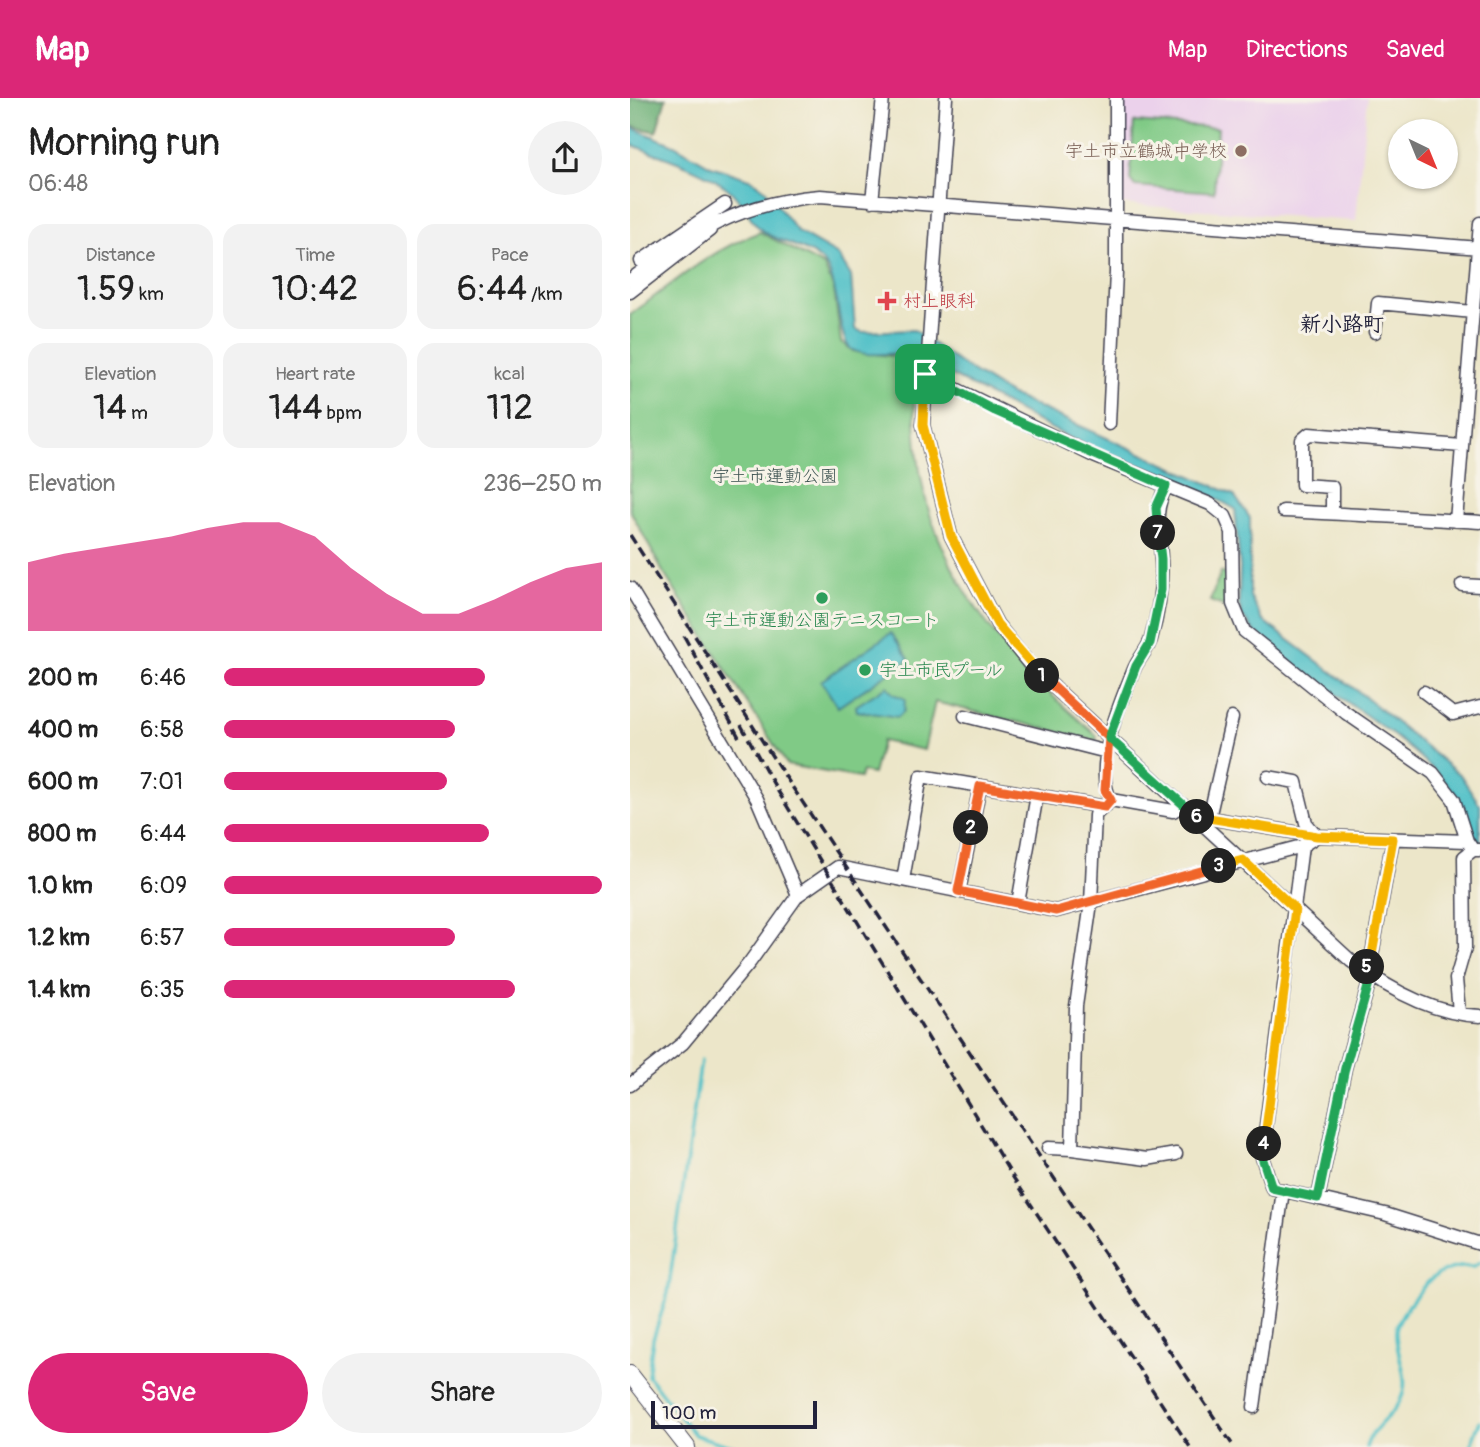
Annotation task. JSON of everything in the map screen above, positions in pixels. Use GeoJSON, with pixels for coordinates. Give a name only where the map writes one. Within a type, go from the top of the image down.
{"type":"FeatureCollection","features":[{"type":"Feature","properties":{"kind":"main road"},"geometry":{"type":"LineString","coordinates":[[630,1374],[687,1447]]}},
{"type":"Feature","properties":{"kind":"street"},"geometry":{"type":"LineString","coordinates":[[872,201],[883,98]]}},
{"type":"Feature","properties":{"kind":"street"},"geometry":{"type":"LineString","coordinates":[[946,98],[923,425],[951,536],[973,584],[997,624],[1030,665],[1108,745],[1206,820],[1243,860],[1367,973],[1384,986],[1408,996],[1459,1013],[1480,1016]]}},
{"type":"Feature","properties":{"kind":"street"},"geometry":{"type":"LineString","coordinates":[[1108,424],[1116,272],[1116,98]]}},
{"type":"Feature","properties":{"kind":"street"},"geometry":{"type":"LineString","coordinates":[[630,280],[694,233],[723,218],[761,205],[820,196],[1479,248]]}},
{"type":"Feature","properties":{"kind":"street"},"geometry":{"type":"LineString","coordinates":[[630,270],[669,240],[725,204]]}},
{"type":"Feature","properties":{"kind":"street"},"geometry":{"type":"LineString","coordinates":[[630,292],[723,218]]}},
{"type":"Feature","properties":{"kind":"street"},"geometry":{"type":"LineString","coordinates":[[1456,521],[1480,223]]}},
{"type":"Feature","properties":{"kind":"street"},"geometry":{"type":"LineString","coordinates":[[1375,332],[1378,303],[1473,312]]}},
{"type":"Feature","properties":{"kind":"street"},"geometry":{"type":"LineString","coordinates":[[926,368],[995,411],[1210,504],[1226,516],[1232,532],[1233,604],[1244,631],[1346,713],[1433,773],[1454,800],[1473,847]]}},
{"type":"Feature","properties":{"kind":"street"},"geometry":{"type":"LineString","coordinates":[[1332,511],[1332,487],[1302,485],[1302,440],[1309,435],[1462,446]]}},
{"type":"Feature","properties":{"kind":"street"},"geometry":{"type":"LineString","coordinates":[[1108,803],[1105,790],[1108,745],[1136,666],[1150,643],[1161,590],[1156,508],[1166,486]]}},
{"type":"Feature","properties":{"kind":"street"},"geometry":{"type":"LineString","coordinates":[[1283,511],[1332,511],[1378,517],[1480,522]]}},
{"type":"Feature","properties":{"kind":"street"},"geometry":{"type":"LineString","coordinates":[[1462,585],[1480,586]]}},
{"type":"Feature","properties":{"kind":"street"},"geometry":{"type":"LineString","coordinates":[[630,588],[757,799],[798,894]]}},
{"type":"Feature","properties":{"kind":"street"},"geometry":{"type":"LineString","coordinates":[[1424,692],[1453,713],[1480,707]]}},
{"type":"Feature","properties":{"kind":"street"},"geometry":{"type":"LineString","coordinates":[[964,716],[1108,745]]}},
{"type":"Feature","properties":{"kind":"street"},"geometry":{"type":"LineString","coordinates":[[1206,820],[1232,718]]}},
{"type":"Feature","properties":{"kind":"street"},"geometry":{"type":"LineString","coordinates":[[903,880],[921,776],[1037,795],[1173,811],[1183,805]]}},
{"type":"Feature","properties":{"kind":"street"},"geometry":{"type":"LineString","coordinates":[[1268,777],[1296,782],[1306,823],[1317,836]]}},
{"type":"Feature","properties":{"kind":"street"},"geometry":{"type":"LineString","coordinates":[[958,891],[980,786]]}},
{"type":"Feature","properties":{"kind":"street"},"geometry":{"type":"LineString","coordinates":[[1018,903],[1037,795]]}},
{"type":"Feature","properties":{"kind":"street"},"geometry":{"type":"LineString","coordinates":[[1072,1149],[1076,1006],[1091,903],[1096,815],[1108,803]]}},
{"type":"Feature","properties":{"kind":"street"},"geometry":{"type":"LineString","coordinates":[[1206,820],[1317,836],[1393,839],[1473,847]]}},
{"type":"Feature","properties":{"kind":"street"},"geometry":{"type":"LineString","coordinates":[[630,1085],[683,1043],[750,962],[798,894],[838,867],[1056,911],[1302,846],[1317,836]]}},
{"type":"Feature","properties":{"kind":"street"},"geometry":{"type":"LineString","coordinates":[[1318,1198],[1371,960],[1393,839]]}},
{"type":"Feature","properties":{"kind":"street"},"geometry":{"type":"LineString","coordinates":[[1302,846],[1262,1157],[1272,1188],[1392,1216],[1480,1244]]}},
{"type":"Feature","properties":{"kind":"street"},"geometry":{"type":"LineString","coordinates":[[1459,1013],[1456,979],[1465,948],[1464,857],[1473,847]]}},
{"type":"Feature","properties":{"kind":"street"},"geometry":{"type":"LineString","coordinates":[[1048,1148],[1147,1159],[1176,1154]]}},
{"type":"Feature","properties":{"kind":"street"},"geometry":{"type":"LineString","coordinates":[[1254,1407],[1283,1191]]}},
{"type":"Feature","properties":{"kind":"shaded area","name":"宇土市立鶴城中学校"},"geometry":{"type":"Polygon","coordinates":[[[1121,98],[1367,98],[1356,221],[1120,204],[1121,98]]]}},
{"type":"Feature","properties":{"kind":"green space"},"geometry":{"type":"Polygon","coordinates":[[[630,98],[666,98],[656,132],[630,126],[630,98]]]}},
{"type":"Feature","properties":{"kind":"green space"},"geometry":{"type":"Polygon","coordinates":[[[1134,122],[1218,128],[1214,192],[1135,186],[1130,180],[1134,122]]]}},
{"type":"Feature","properties":{"kind":"green space","name":"宇土市運動公園"},"geometry":{"type":"Polygon","coordinates":[[[760,232],[824,266],[834,289],[841,342],[853,351],[912,359],[916,442],[922,483],[933,523],[947,557],[963,587],[1000,641],[1045,689],[1097,736],[1096,741],[935,702],[924,750],[882,741],[873,774],[862,772],[860,778],[787,765],[663,572],[630,510],[630,315],[708,258],[760,232]]]}},
{"type":"Feature","properties":{"kind":"green space"},"geometry":{"type":"Polygon","coordinates":[[[1221,572],[1233,578],[1228,608],[1210,601],[1221,572]]]}},
{"type":"Feature","properties":{"kind":"water"},"geometry":{"type":"Polygon","coordinates":[[[630,127],[674,145],[711,166],[752,180],[765,190],[798,232],[838,255],[851,276],[855,329],[862,332],[914,330],[1011,395],[1234,495],[1250,518],[1250,596],[1262,620],[1364,696],[1461,776],[1480,805],[1480,845],[1458,798],[1433,769],[1384,728],[1280,654],[1256,634],[1242,616],[1239,604],[1240,567],[1235,509],[1178,481],[1079,442],[913,357],[865,354],[851,349],[843,335],[832,278],[823,262],[809,252],[763,231],[733,193],[716,181],[692,168],[630,144],[630,127]]]}},
{"type":"Feature","properties":{"kind":"water","name":"宇土市民プール"},"geometry":{"type":"Polygon","coordinates":[[[891,633],[909,659],[838,707],[821,681],[891,633]]]}},
{"type":"Feature","properties":{"kind":"water"},"geometry":{"type":"Polygon","coordinates":[[[887,686],[893,694],[905,699],[904,711],[898,717],[857,711],[856,706],[887,686]]]}},
{"type":"Feature","properties":{"kind":"waterway"},"geometry":{"type":"LineString","coordinates":[[701,1060],[668,1293],[653,1339],[648,1376],[695,1435],[734,1447]]}},
{"type":"Feature","properties":{"kind":"waterway"},"geometry":{"type":"LineString","coordinates":[[1366,1447],[1374,1432],[1397,1405],[1404,1389],[1404,1374],[1396,1337],[1401,1317],[1419,1292],[1437,1275],[1455,1268],[1474,1267],[1480,1262]]}},
{"type":"Feature","properties":{"kind":"waterway"},"geometry":{"type":"LineString","coordinates":[[1470,1447],[1480,1421]]}},
{"type":"Feature","properties":{"kind":"railway"},"geometry":{"type":"LineString","coordinates":[[630,535],[781,770],[1234,1447]]}},
{"type":"Feature","properties":{"kind":"railway"},"geometry":{"type":"LineString","coordinates":[[684,636],[741,741]]}},
{"type":"Feature","properties":{"kind":"railway"},"geometry":{"type":"LineString","coordinates":[[741,725],[773,783],[1011,1174],[1190,1447]]}},
{"type":"Feature","properties":{"kind":"place","name":"宇土市立鶴城中学校"},"geometry":{"type":"Point","coordinates":[1241,151]}},
{"type":"Feature","properties":{"kind":"place","name":"村上眼科"},"geometry":{"type":"Point","coordinates":[887,301]}},
{"type":"Feature","properties":{"kind":"place","name":"宇土市運動公園テニスコート"},"geometry":{"type":"Point","coordinates":[822,598]}},
{"type":"Feature","properties":{"kind":"place","name":"宇土市民プール"},"geometry":{"type":"Point","coordinates":[865,670]}},
{"type":"Feature","properties":{"kind":"district","name":"新小路町"},"geometry":{"type":"Point","coordinates":[1342,324]}},
{"type":"Feature","properties":{"kind":"route"},"geometry":{"type":"LineString","coordinates":[[925,374],[923,425],[933,472],[951,536],[973,584],[997,624],[1030,665],[1109,738],[1105,790],[1111,800],[1105,807],[980,786],[958,891],[1056,911],[1243,860],[1295,909],[1262,1157],[1272,1188],[1318,1198],[1345,1068],[1371,976],[1364,971],[1371,960],[1393,839],[1317,836],[1209,818],[1203,823],[1109,738],[1136,666],[1150,643],[1161,590],[1156,508],[1166,486],[995,411],[925,374]]}}]}
